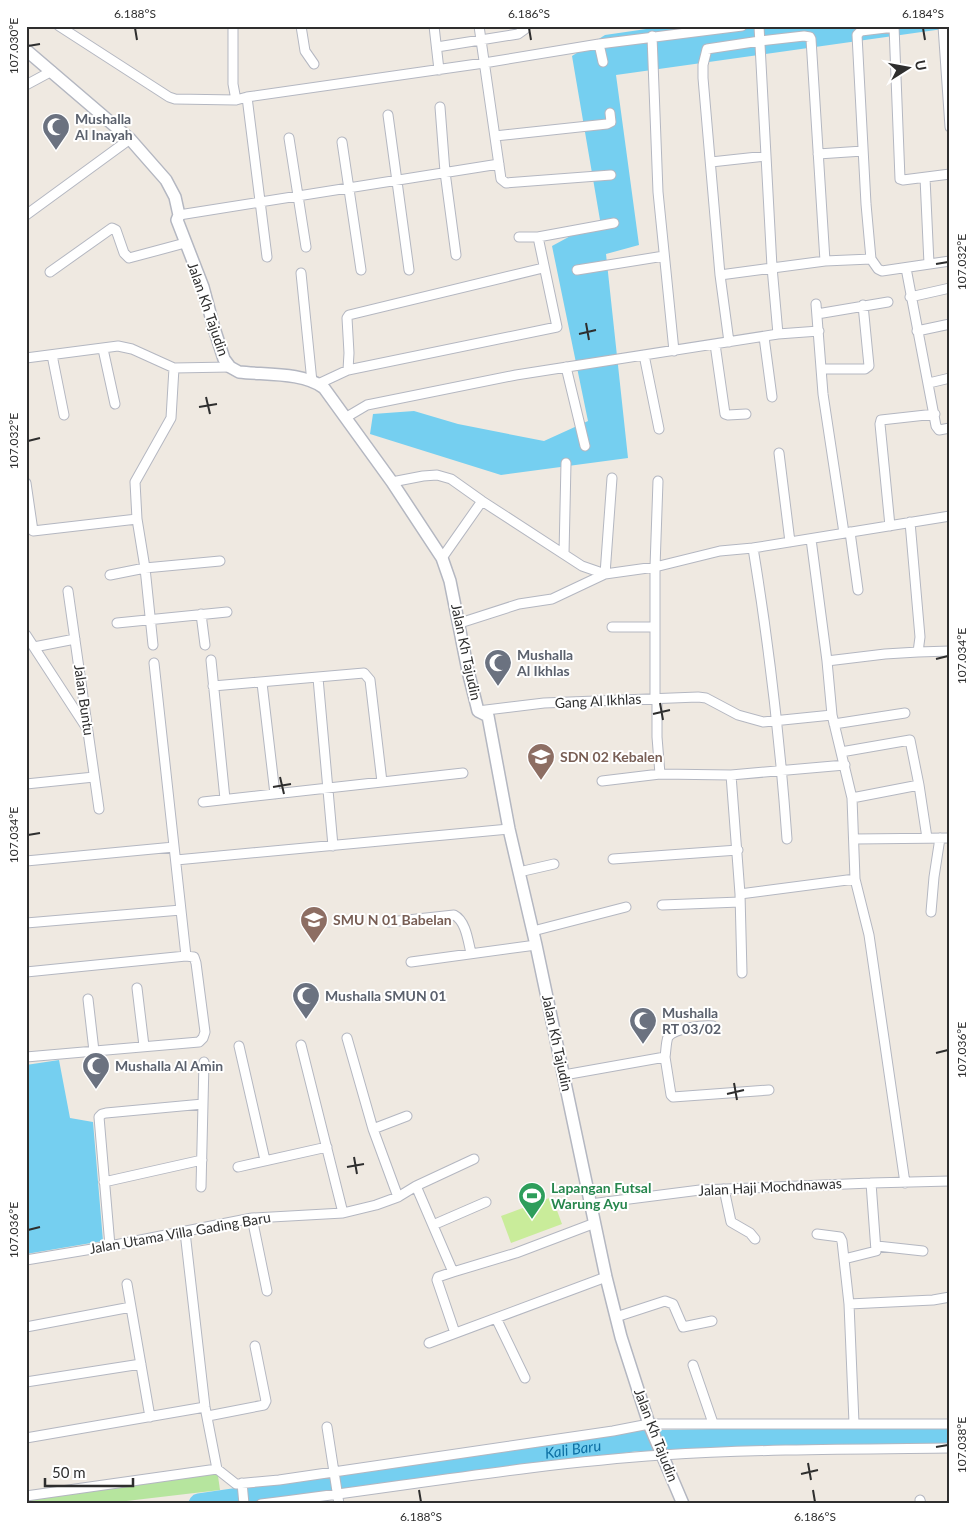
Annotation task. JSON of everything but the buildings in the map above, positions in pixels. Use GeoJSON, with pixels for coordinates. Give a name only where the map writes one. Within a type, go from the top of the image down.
{"type":"FeatureCollection","features":[{"type":"Feature","properties":{"kind":"street"},"geometry":{"type":"LineString","coordinates":[[233,26],[233,84],[235,98]]}},
{"type":"Feature","properties":{"kind":"street"},"geometry":{"type":"LineString","coordinates":[[301,26],[305,51],[314,64]]}},
{"type":"Feature","properties":{"kind":"street"},"geometry":{"type":"LineString","coordinates":[[434,26],[439,70]]}},
{"type":"Feature","properties":{"kind":"street"},"geometry":{"type":"LineString","coordinates":[[479,26],[501,179],[506,183],[611,175]]}},
{"type":"Feature","properties":{"kind":"street"},"geometry":{"type":"LineString","coordinates":[[436,47],[518,34],[525,29],[525,26]]}},
{"type":"Feature","properties":{"kind":"street"},"geometry":{"type":"LineString","coordinates":[[66,27],[169,97],[175,99],[247,97],[484,63],[601,53],[652,43],[669,30],[742,26]]}},
{"type":"Feature","properties":{"kind":"street"},"geometry":{"type":"LineString","coordinates":[[759,26],[772,267],[778,334]]}},
{"type":"Feature","properties":{"kind":"street"},"geometry":{"type":"LineString","coordinates":[[950,174],[902,180],[900,178],[894,26],[861,31],[857,35],[866,204],[871,259],[880,271],[950,261]]}},
{"type":"Feature","properties":{"kind":"street"},"geometry":{"type":"LineString","coordinates":[[942,26],[950,127]]}},
{"type":"Feature","properties":{"kind":"street"},"geometry":{"type":"LineString","coordinates":[[730,342],[720,275],[703,78],[704,56],[708,50],[760,39],[810,37],[825,261]]}},
{"type":"Feature","properties":{"kind":"street"},"geometry":{"type":"LineString","coordinates":[[652,43],[658,192],[674,351]]}},
{"type":"Feature","properties":{"kind":"street","name":"Jalan Kh Tajudin"},"geometry":{"type":"LineString","coordinates":[[26,50],[130,139],[166,180],[175,197],[179,215],[177,220],[203,287],[224,359],[230,367],[239,372],[302,378],[315,383],[327,393],[392,482],[442,558],[460,623],[468,671],[478,711],[488,716],[509,829],[536,945],[590,1204],[616,1317],[651,1429],[683,1504]]}},
{"type":"Feature","properties":{"kind":"street"},"geometry":{"type":"LineString","coordinates":[[26,85],[52,71]]}},
{"type":"Feature","properties":{"kind":"street"},"geometry":{"type":"LineString","coordinates":[[247,97],[267,257]]}},
{"type":"Feature","properties":{"kind":"street"},"geometry":{"type":"LineString","coordinates":[[440,107],[445,172],[456,255]]}},
{"type":"Feature","properties":{"kind":"street"},"geometry":{"type":"LineString","coordinates":[[495,136],[605,124],[611,122],[610,113]]}},
{"type":"Feature","properties":{"kind":"street"},"geometry":{"type":"LineString","coordinates":[[388,115],[409,270]]}},
{"type":"Feature","properties":{"kind":"street"},"geometry":{"type":"LineString","coordinates":[[289,138],[306,247]]}},
{"type":"Feature","properties":{"kind":"street"},"geometry":{"type":"LineString","coordinates":[[26,215],[130,139]]}},
{"type":"Feature","properties":{"kind":"street"},"geometry":{"type":"LineString","coordinates":[[342,142],[361,270]]}},
{"type":"Feature","properties":{"kind":"street"},"geometry":{"type":"LineString","coordinates":[[818,154],[863,151]]}},
{"type":"Feature","properties":{"kind":"street"},"geometry":{"type":"LineString","coordinates":[[711,162],[766,156]]}},
{"type":"Feature","properties":{"kind":"street"},"geometry":{"type":"LineString","coordinates":[[179,215],[499,164]]}},
{"type":"Feature","properties":{"kind":"street"},"geometry":{"type":"LineString","coordinates":[[925,178],[930,264]]}},
{"type":"Feature","properties":{"kind":"street"},"geometry":{"type":"LineString","coordinates":[[519,237],[538,237],[614,223]]}},
{"type":"Feature","properties":{"kind":"street"},"geometry":{"type":"LineString","coordinates":[[50,272],[112,228],[116,230],[124,253],[129,258],[185,243]]}},
{"type":"Feature","properties":{"kind":"street"},"geometry":{"type":"LineString","coordinates":[[301,274],[315,383],[348,370],[557,327],[538,237]]}},
{"type":"Feature","properties":{"kind":"street"},"geometry":{"type":"LineString","coordinates":[[577,270],[664,256]]}},
{"type":"Feature","properties":{"kind":"street"},"geometry":{"type":"LineString","coordinates":[[720,275],[825,261],[871,259]]}},
{"type":"Feature","properties":{"kind":"street"},"geometry":{"type":"LineString","coordinates":[[348,370],[347,318],[349,316],[544,268]]}},
{"type":"Feature","properties":{"kind":"street"},"geometry":{"type":"LineString","coordinates":[[906,268],[936,426],[939,430],[950,428]]}},
{"type":"Feature","properties":{"kind":"street"},"geometry":{"type":"LineString","coordinates":[[910,297],[950,288]]}},
{"type":"Feature","properties":{"kind":"street"},"geometry":{"type":"LineString","coordinates":[[817,314],[888,302]]}},
{"type":"Feature","properties":{"kind":"street"},"geometry":{"type":"LineString","coordinates":[[816,304],[823,394],[831,458],[858,590]]}},
{"type":"Feature","properties":{"kind":"street"},"geometry":{"type":"LineString","coordinates":[[821,370],[865,369],[869,366],[863,305]]}},
{"type":"Feature","properties":{"kind":"street"},"geometry":{"type":"LineString","coordinates":[[917,331],[950,324]]}},
{"type":"Feature","properties":{"kind":"street"},"geometry":{"type":"LineString","coordinates":[[345,418],[368,406],[516,375],[778,334],[818,331]]}},
{"type":"Feature","properties":{"kind":"street"},"geometry":{"type":"LineString","coordinates":[[764,337],[772,397]]}},
{"type":"Feature","properties":{"kind":"street"},"geometry":{"type":"LineString","coordinates":[[715,344],[725,414],[746,414]]}},
{"type":"Feature","properties":{"kind":"street"},"geometry":{"type":"LineString","coordinates":[[26,358],[118,346],[132,349],[174,368],[230,367]]}},
{"type":"Feature","properties":{"kind":"street"},"geometry":{"type":"LineString","coordinates":[[104,349],[115,404]]}},
{"type":"Feature","properties":{"kind":"street"},"geometry":{"type":"LineString","coordinates":[[52,356],[64,415]]}},
{"type":"Feature","properties":{"kind":"street"},"geometry":{"type":"LineString","coordinates":[[644,356],[658,429]]}},
{"type":"Feature","properties":{"kind":"street"},"geometry":{"type":"LineString","coordinates":[[566,367],[585,446]]}},
{"type":"Feature","properties":{"kind":"street"},"geometry":{"type":"LineString","coordinates":[[154,645],[137,519],[135,482],[171,418],[174,368]]}},
{"type":"Feature","properties":{"kind":"street"},"geometry":{"type":"LineString","coordinates":[[929,383],[950,378]]}},
{"type":"Feature","properties":{"kind":"street"},"geometry":{"type":"LineString","coordinates":[[890,526],[881,420],[935,414]]}},
{"type":"Feature","properties":{"kind":"street"},"geometry":{"type":"LineString","coordinates":[[779,453],[790,542]]}},
{"type":"Feature","properties":{"kind":"street"},"geometry":{"type":"LineString","coordinates":[[564,554],[566,463]]}},
{"type":"Feature","properties":{"kind":"street"},"geometry":{"type":"LineString","coordinates":[[392,482],[437,475],[451,479],[582,566],[606,574]]}},
{"type":"Feature","properties":{"kind":"street"},"geometry":{"type":"LineString","coordinates":[[606,574],[612,478]]}},
{"type":"Feature","properties":{"kind":"street"},"geometry":{"type":"LineString","coordinates":[[658,481],[655,627],[660,774]]}},
{"type":"Feature","properties":{"kind":"street"},"geometry":{"type":"LineString","coordinates":[[26,483],[33,531],[137,519]]}},
{"type":"Feature","properties":{"kind":"street"},"geometry":{"type":"LineString","coordinates":[[442,558],[482,501]]}},
{"type":"Feature","properties":{"kind":"street"},"geometry":{"type":"LineString","coordinates":[[460,623],[519,604],[552,599],[606,574],[655,567],[720,551],[753,548],[950,516]]}},
{"type":"Feature","properties":{"kind":"street"},"geometry":{"type":"LineString","coordinates":[[910,522],[920,636],[918,652]]}},
{"type":"Feature","properties":{"kind":"street"},"geometry":{"type":"LineString","coordinates":[[811,539],[833,719],[852,798],[855,879],[869,935],[905,1183]]}},
{"type":"Feature","properties":{"kind":"street"},"geometry":{"type":"LineString","coordinates":[[753,548],[777,721],[787,839]]}},
{"type":"Feature","properties":{"kind":"street"},"geometry":{"type":"LineString","coordinates":[[110,575],[145,568],[220,561]]}},
{"type":"Feature","properties":{"kind":"street","name":"Jalan Buntu"},"geometry":{"type":"LineString","coordinates":[[68,591],[99,809]]}},
{"type":"Feature","properties":{"kind":"street"},"geometry":{"type":"LineString","coordinates":[[117,623],[228,612]]}},
{"type":"Feature","properties":{"kind":"street"},"geometry":{"type":"LineString","coordinates":[[201,614],[205,645]]}},
{"type":"Feature","properties":{"kind":"street"},"geometry":{"type":"LineString","coordinates":[[612,627],[655,627]]}},
{"type":"Feature","properties":{"kind":"street"},"geometry":{"type":"LineString","coordinates":[[26,635],[87,729]]}},
{"type":"Feature","properties":{"kind":"street"},"geometry":{"type":"LineString","coordinates":[[34,646],[75,639]]}},
{"type":"Feature","properties":{"kind":"street"},"geometry":{"type":"LineString","coordinates":[[827,661],[885,654],[950,651]]}},
{"type":"Feature","properties":{"kind":"street"},"geometry":{"type":"LineString","coordinates":[[211,660],[226,799]]}},
{"type":"Feature","properties":{"kind":"street"},"geometry":{"type":"LineString","coordinates":[[154,663],[186,956]]}},
{"type":"Feature","properties":{"kind":"street"},"geometry":{"type":"LineString","coordinates":[[213,686],[364,673],[368,676],[382,782]]}},
{"type":"Feature","properties":{"kind":"street"},"geometry":{"type":"LineString","coordinates":[[318,678],[333,846]]}},
{"type":"Feature","properties":{"kind":"street"},"geometry":{"type":"LineString","coordinates":[[262,683],[275,794]]}},
{"type":"Feature","properties":{"kind":"street","name":"Gang Al Ikhlas"},"geometry":{"type":"LineString","coordinates":[[478,711],[544,703],[656,698],[706,698],[738,715],[763,722],[905,713]]}},
{"type":"Feature","properties":{"kind":"street"},"geometry":{"type":"LineString","coordinates":[[842,752],[910,740],[927,838]]}},
{"type":"Feature","properties":{"kind":"street"},"geometry":{"type":"LineString","coordinates":[[602,781],[660,774],[731,775],[845,765]]}},
{"type":"Feature","properties":{"kind":"street"},"geometry":{"type":"LineString","coordinates":[[203,802],[463,773]]}},
{"type":"Feature","properties":{"kind":"street"},"geometry":{"type":"LineString","coordinates":[[731,775],[738,850],[742,973]]}},
{"type":"Feature","properties":{"kind":"street"},"geometry":{"type":"LineString","coordinates":[[26,784],[94,777]]}},
{"type":"Feature","properties":{"kind":"street"},"geometry":{"type":"LineString","coordinates":[[852,798],[919,785]]}},
{"type":"Feature","properties":{"kind":"street"},"geometry":{"type":"LineString","coordinates":[[176,860],[509,829]]}},
{"type":"Feature","properties":{"kind":"street"},"geometry":{"type":"LineString","coordinates":[[855,839],[945,838],[934,877],[931,912]]}},
{"type":"Feature","properties":{"kind":"street"},"geometry":{"type":"LineString","coordinates":[[26,861],[174,847]]}},
{"type":"Feature","properties":{"kind":"street"},"geometry":{"type":"LineString","coordinates":[[613,859],[738,850]]}},
{"type":"Feature","properties":{"kind":"street"},"geometry":{"type":"LineString","coordinates":[[519,872],[554,864]]}},
{"type":"Feature","properties":{"kind":"street"},"geometry":{"type":"LineString","coordinates":[[662,905],[740,898],[855,879]]}},
{"type":"Feature","properties":{"kind":"street"},"geometry":{"type":"LineString","coordinates":[[533,932],[626,907]]}},
{"type":"Feature","properties":{"kind":"street"},"geometry":{"type":"LineString","coordinates":[[26,923],[181,910]]}},
{"type":"Feature","properties":{"kind":"street"},"geometry":{"type":"LineString","coordinates":[[390,922],[457,916],[465,930],[471,953]]}},
{"type":"Feature","properties":{"kind":"street"},"geometry":{"type":"LineString","coordinates":[[411,962],[536,945]]}},
{"type":"Feature","properties":{"kind":"street"},"geometry":{"type":"LineString","coordinates":[[26,972],[186,956],[194,957],[196,959],[205,1032],[204,1038],[199,1042],[26,1057]]}},
{"type":"Feature","properties":{"kind":"street"},"geometry":{"type":"LineString","coordinates":[[137,988],[144,1046]]}},
{"type":"Feature","properties":{"kind":"street"},"geometry":{"type":"LineString","coordinates":[[88,999],[94,1050]]}},
{"type":"Feature","properties":{"kind":"street"},"geometry":{"type":"LineString","coordinates":[[713,1026],[692,1027],[672,1034],[668,1038],[665,1057],[671,1095],[673,1097],[769,1090]]}},
{"type":"Feature","properties":{"kind":"street"},"geometry":{"type":"LineString","coordinates":[[347,1038],[373,1129],[398,1196]]}},
{"type":"Feature","properties":{"kind":"street"},"geometry":{"type":"LineString","coordinates":[[301,1045],[343,1212]]}},
{"type":"Feature","properties":{"kind":"street"},"geometry":{"type":"LineString","coordinates":[[239,1046],[265,1160]]}},
{"type":"Feature","properties":{"kind":"street"},"geometry":{"type":"LineString","coordinates":[[564,1075],[665,1057]]}},
{"type":"Feature","properties":{"kind":"street"},"geometry":{"type":"LineString","coordinates":[[201,1187],[204,1062]]}},
{"type":"Feature","properties":{"kind":"street"},"geometry":{"type":"LineString","coordinates":[[110,1246],[99,1118],[102,1114],[203,1104]]}},
{"type":"Feature","properties":{"kind":"street"},"geometry":{"type":"LineString","coordinates":[[373,1129],[407,1116]]}},
{"type":"Feature","properties":{"kind":"street"},"geometry":{"type":"LineString","coordinates":[[238,1167],[327,1147]]}},
{"type":"Feature","properties":{"kind":"street","name":"Jalan Utama Villa Gading Baru"},"geometry":{"type":"LineString","coordinates":[[26,1260],[110,1246],[252,1218],[343,1212],[376,1205],[474,1159]]}},
{"type":"Feature","properties":{"kind":"street"},"geometry":{"type":"LineString","coordinates":[[104,1182],[202,1160]]}},
{"type":"Feature","properties":{"kind":"street","name":"Jalan Haji Mochdnawas"},"geometry":{"type":"LineString","coordinates":[[590,1204],[700,1190],[871,1183],[950,1182]]}},
{"type":"Feature","properties":{"kind":"street"},"geometry":{"type":"LineString","coordinates":[[844,1258],[877,1250],[871,1183]]}},
{"type":"Feature","properties":{"kind":"street"},"geometry":{"type":"LineString","coordinates":[[416,1186],[453,1272]]}},
{"type":"Feature","properties":{"kind":"street"},"geometry":{"type":"LineString","coordinates":[[724,1189],[732,1222],[750,1233],[755,1239]]}},
{"type":"Feature","properties":{"kind":"street"},"geometry":{"type":"LineString","coordinates":[[433,1225],[486,1202]]}},
{"type":"Feature","properties":{"kind":"street"},"geometry":{"type":"LineString","coordinates":[[252,1218],[267,1291]]}},
{"type":"Feature","properties":{"kind":"street"},"geometry":{"type":"LineString","coordinates":[[456,1333],[437,1280],[438,1277],[516,1253],[595,1223]]}},
{"type":"Feature","properties":{"kind":"street"},"geometry":{"type":"LineString","coordinates":[[185,1232],[206,1411],[217,1469],[236,1484],[334,1472],[613,1431],[713,1423],[950,1424]]}},
{"type":"Feature","properties":{"kind":"street"},"geometry":{"type":"LineString","coordinates":[[817,1234],[840,1237],[842,1241],[849,1304],[854,1423]]}},
{"type":"Feature","properties":{"kind":"street"},"geometry":{"type":"LineString","coordinates":[[877,1246],[923,1251]]}},
{"type":"Feature","properties":{"kind":"street"},"geometry":{"type":"LineString","coordinates":[[429,1343],[606,1277]]}},
{"type":"Feature","properties":{"kind":"street"},"geometry":{"type":"LineString","coordinates":[[127,1284],[150,1417]]}},
{"type":"Feature","properties":{"kind":"street"},"geometry":{"type":"LineString","coordinates":[[849,1304],[933,1300],[950,1297]]}},
{"type":"Feature","properties":{"kind":"street"},"geometry":{"type":"LineString","coordinates":[[616,1317],[665,1301],[673,1304],[684,1327],[712,1321]]}},
{"type":"Feature","properties":{"kind":"street"},"geometry":{"type":"LineString","coordinates":[[26,1327],[131,1307]]}},
{"type":"Feature","properties":{"kind":"street"},"geometry":{"type":"LineString","coordinates":[[496,1318],[525,1378]]}},
{"type":"Feature","properties":{"kind":"street"},"geometry":{"type":"LineString","coordinates":[[26,1438],[150,1417],[264,1405],[266,1401],[255,1346]]}},
{"type":"Feature","properties":{"kind":"street"},"geometry":{"type":"LineString","coordinates":[[26,1382],[141,1364]]}},
{"type":"Feature","properties":{"kind":"street"},"geometry":{"type":"LineString","coordinates":[[693,1365],[713,1423]]}},
{"type":"Feature","properties":{"kind":"street"},"geometry":{"type":"LineString","coordinates":[[327,1427],[339,1504]]}},
{"type":"Feature","properties":{"kind":"street"},"geometry":{"type":"LineString","coordinates":[[261,1504],[660,1451],[950,1448]]}},
{"type":"Feature","properties":{"kind":"street"},"geometry":{"type":"LineString","coordinates":[[26,1496],[217,1469]]}},
{"type":"Feature","properties":{"kind":"street"},"geometry":{"type":"LineString","coordinates":[[242,1483],[244,1504]]}},
{"type":"Feature","properties":{"kind":"green space","name":"Lapangan Futsal Warung Ayu"},"geometry":{"type":"Polygon","coordinates":[[[552,1197],[562,1224],[511,1243],[501,1216],[552,1197]]]}},
{"type":"Feature","properties":{"kind":"green space"},"geometry":{"type":"Polygon","coordinates":[[[217,1469],[220,1490],[101,1504],[26,1504],[26,1496],[217,1469]]]}},
{"type":"Feature","properties":{"kind":"water"},"geometry":{"type":"Polygon","coordinates":[[[667,26],[950,26],[950,28],[616,75],[639,245],[606,254],[628,458],[501,475],[370,434],[373,414],[414,411],[458,424],[544,441],[588,421],[552,246],[600,220],[572,56],[605,35],[667,26]]]}},
{"type":"Feature","properties":{"kind":"water"},"geometry":{"type":"Polygon","coordinates":[[[59,1060],[70,1118],[93,1122],[103,1241],[26,1254],[26,1065],[59,1060]]]}},
{"type":"Feature","properties":{"kind":"waterway","name":"Kali Baru"},"geometry":{"type":"LineString","coordinates":[[199,1504],[633,1441],[950,1435]]}},
{"type":"Feature","properties":{"kind":"place","name":"Mushalla Al Inayah"},"geometry":{"type":"Point","coordinates":[56,151]}},
{"type":"Feature","properties":{"kind":"place","name":"Mushalla Al Ikhlas"},"geometry":{"type":"Point","coordinates":[498,687]}},
{"type":"Feature","properties":{"kind":"place","name":"SDN 02 Kebalen"},"geometry":{"type":"Point","coordinates":[541,781]}},
{"type":"Feature","properties":{"kind":"place","name":"SMU N 01 Babelan"},"geometry":{"type":"Point","coordinates":[314,944]}},
{"type":"Feature","properties":{"kind":"place","name":"Mushalla SMUN 01"},"geometry":{"type":"Point","coordinates":[306,1020]}},
{"type":"Feature","properties":{"kind":"place","name":"Mushalla RT 03/02"},"geometry":{"type":"Point","coordinates":[643,1045]}},
{"type":"Feature","properties":{"kind":"place","name":"Mushalla Al Amin"},"geometry":{"type":"Point","coordinates":[96,1090]}},
{"type":"Feature","properties":{"kind":"place","name":"Lapangan Futsal Warung Ayu"},"geometry":{"type":"Point","coordinates":[532,1220]}}]}
